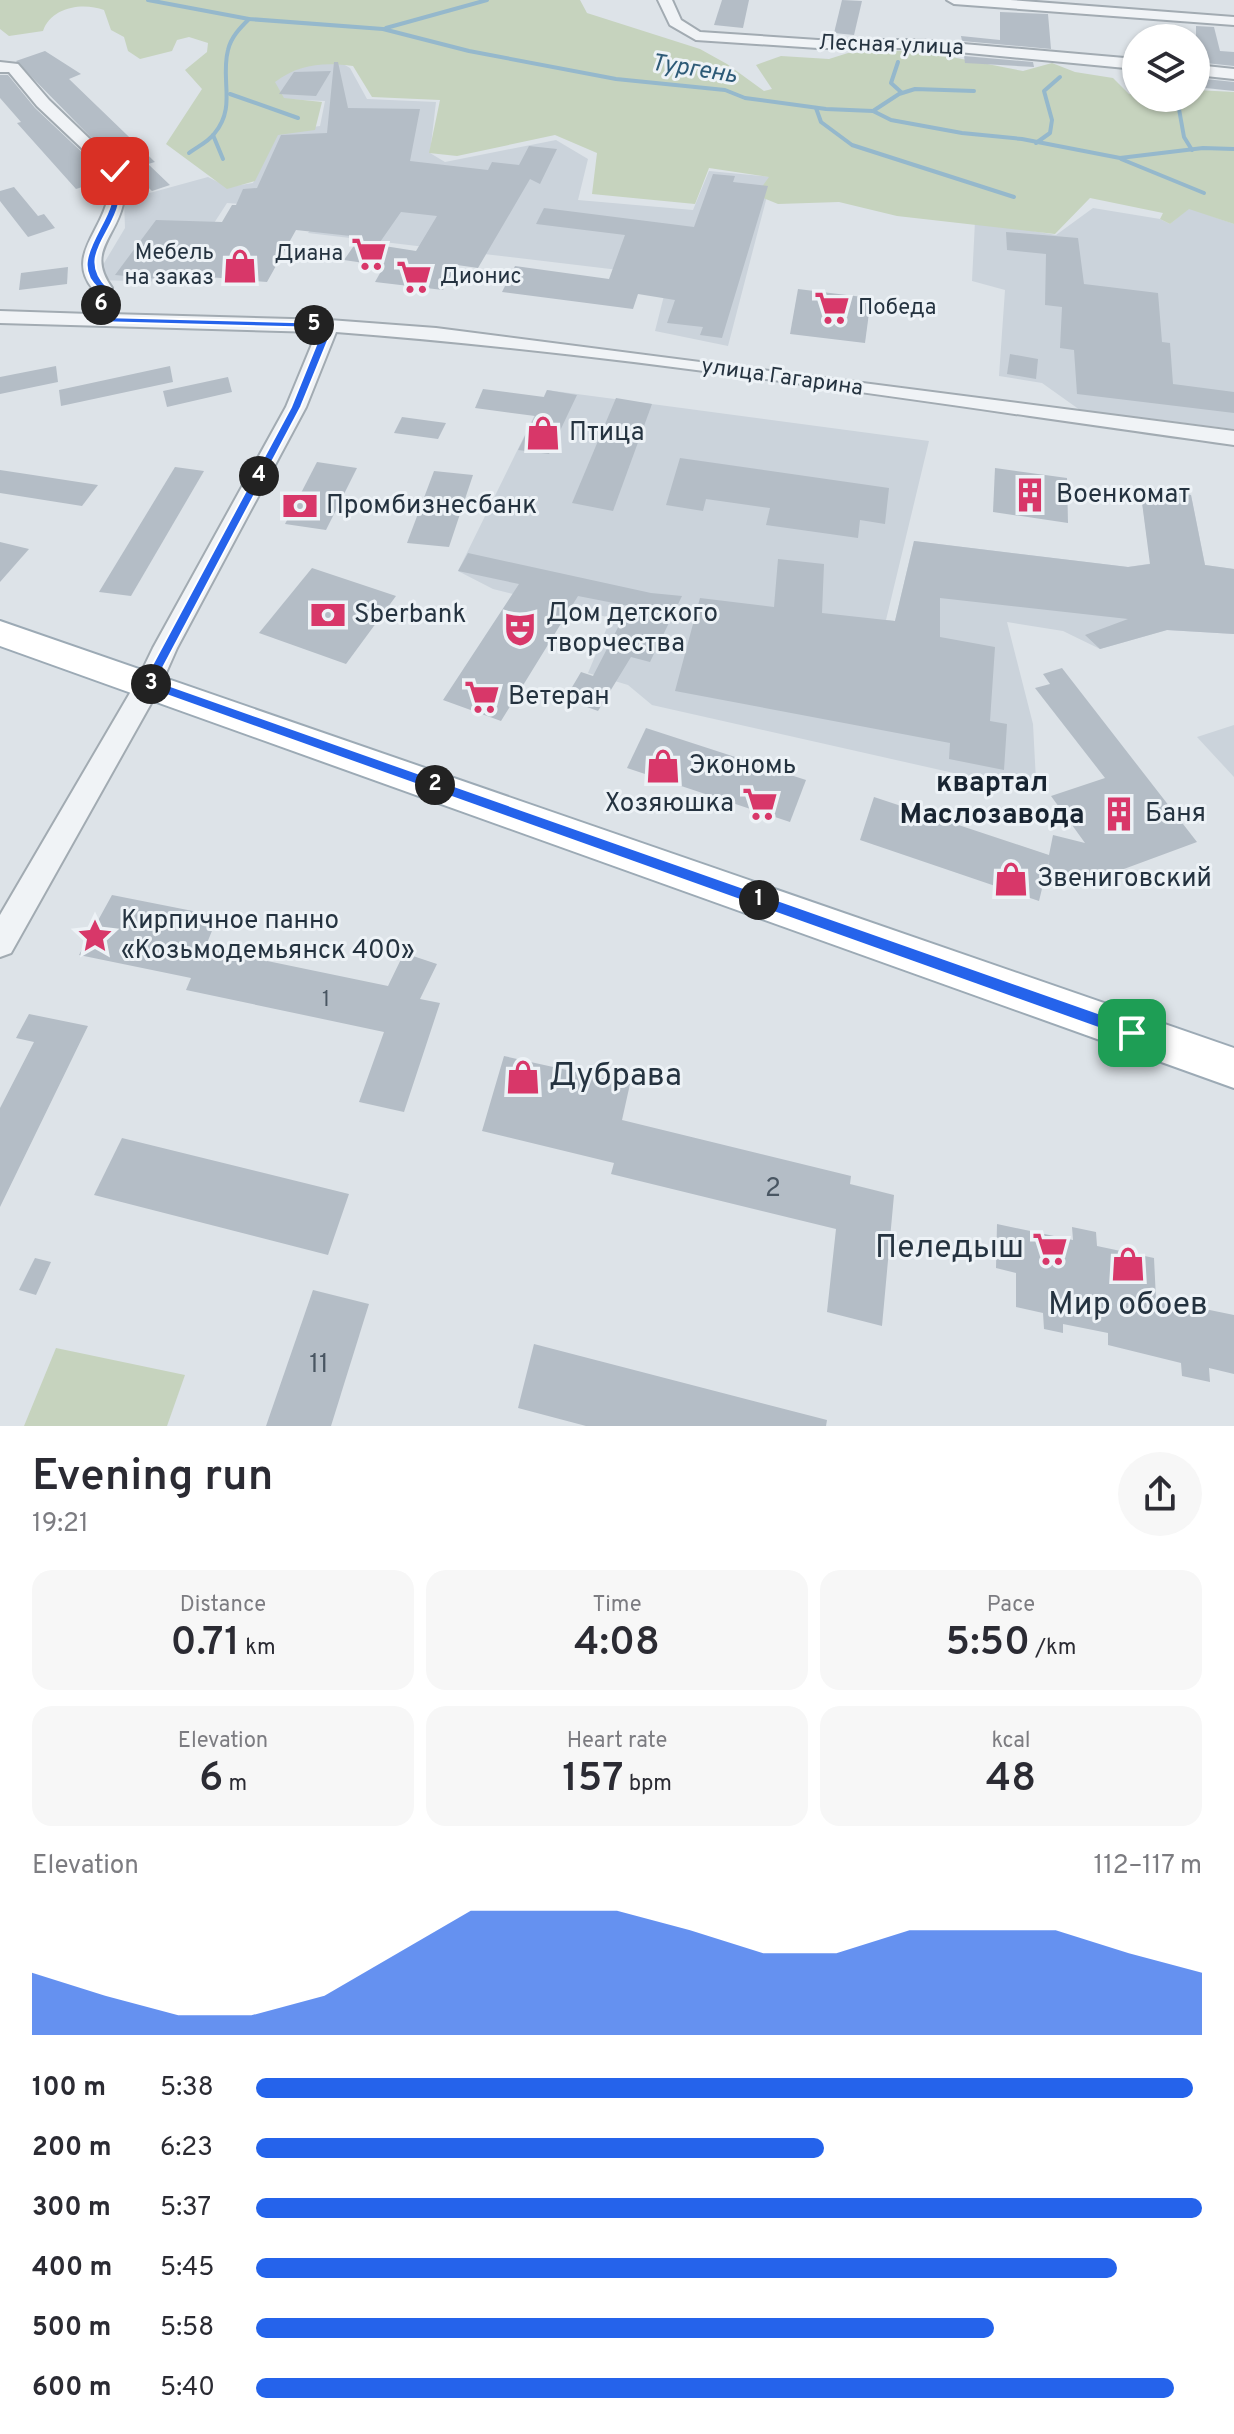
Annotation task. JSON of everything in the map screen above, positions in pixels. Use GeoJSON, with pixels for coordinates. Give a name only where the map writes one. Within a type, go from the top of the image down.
{"type":"FeatureCollection","features":[{"type":"Feature","properties":{"kind":"main road"},"geometry":{"type":"LineString","coordinates":[[0,633],[1234,1068]]}},
{"type":"Feature","properties":{"kind":"street","name":"Лесная улица"},"geometry":{"type":"LineString","coordinates":[[665,0],[675,22],[696,36],[818,44],[917,44],[1122,63]]}},
{"type":"Feature","properties":{"kind":"street"},"geometry":{"type":"LineString","coordinates":[[954,0],[1234,21]]}},
{"type":"Feature","properties":{"kind":"street"},"geometry":{"type":"LineString","coordinates":[[0,67],[13,67],[43,103],[115,171],[115,202],[89,260],[94,280],[103,288],[99,320]]}},
{"type":"Feature","properties":{"kind":"street"},"geometry":{"type":"LineString","coordinates":[[1210,71],[1234,74]]}},
{"type":"Feature","properties":{"kind":"street","name":"улица Гагарина"},"geometry":{"type":"LineString","coordinates":[[0,317],[329,326],[436,334],[1234,438]]}},
{"type":"Feature","properties":{"kind":"street"},"geometry":{"type":"LineString","coordinates":[[0,943],[149,684],[296,407],[329,326]]}},
{"type":"Feature","properties":{"kind":"shaded area"},"geometry":{"type":"Polygon","coordinates":[[[328,55],[350,68],[367,99],[436,102],[430,153],[445,162],[556,140],[588,159],[578,200],[693,210],[709,171],[772,177],[728,346],[655,331],[669,276],[308,233],[323,213],[303,208],[227,203],[176,282],[94,280],[125,228],[124,200],[208,177],[228,187],[253,183],[277,132],[320,126],[325,101],[281,99],[272,82],[328,55]]]}},
{"type":"Feature","properties":{"kind":"shaded area"},"geometry":{"type":"Polygon","coordinates":[[[1093,208],[1160,219],[1170,224],[1189,208],[1234,224],[1234,429],[1080,410],[1042,383],[999,376],[1005,290],[972,281],[975,221],[1056,235],[1093,208]]]}},
{"type":"Feature","properties":{"kind":"shaded area"},"geometry":{"type":"Polygon","coordinates":[[[547,390],[929,441],[886,620],[895,621],[914,541],[1128,567],[1174,560],[1172,543],[1147,538],[1140,487],[1191,495],[1205,565],[1234,569],[1234,634],[1167,630],[1100,649],[1063,631],[1007,622],[1033,724],[1036,781],[998,783],[652,705],[628,685],[588,673],[611,618],[493,589],[458,571],[547,390]]]}},
{"type":"Feature","properties":{"kind":"shaded area"},"geometry":{"type":"Polygon","coordinates":[[[1234,725],[1234,777],[1197,737],[1234,725]]]}},
{"type":"Feature","properties":{"kind":"green space"},"geometry":{"type":"Polygon","coordinates":[[[0,0],[580,0],[587,13],[700,49],[764,91],[772,89],[756,65],[781,56],[829,59],[848,53],[916,50],[1023,71],[1052,63],[1075,72],[1113,78],[1122,87],[1122,112],[1210,112],[1210,91],[1234,92],[1234,224],[1189,209],[1170,224],[1160,219],[1163,213],[1090,198],[1055,234],[897,216],[839,202],[778,204],[756,195],[769,177],[709,168],[695,204],[592,194],[597,153],[555,135],[457,156],[429,153],[440,100],[372,97],[353,66],[332,64],[302,68],[275,82],[284,98],[322,102],[315,130],[278,135],[255,181],[227,189],[166,144],[202,89],[185,70],[207,52],[208,43],[189,37],[177,40],[172,51],[140,59],[128,51],[124,37],[111,30],[104,10],[87,7],[60,12],[53,16],[43,31],[9,36],[0,29],[0,0]]]}},
{"type":"Feature","properties":{"kind":"green space"},"geometry":{"type":"Polygon","coordinates":[[[56,1348],[185,1375],[167,1426],[24,1426],[56,1348]]]}},
{"type":"Feature","properties":{"kind":"building"},"geometry":{"type":"Polygon","coordinates":[[[722,0],[749,0],[743,28],[714,25],[722,0]]]}},
{"type":"Feature","properties":{"kind":"building"},"geometry":{"type":"Polygon","coordinates":[[[842,0],[862,1],[854,35],[834,33],[842,0]]]}},
{"type":"Feature","properties":{"kind":"building"},"geometry":{"type":"Polygon","coordinates":[[[1000,12],[1048,14],[1051,49],[962,41],[961,36],[1000,40],[1000,12]]]}},
{"type":"Feature","properties":{"kind":"building"},"geometry":{"type":"Polygon","coordinates":[[[1210,27],[1214,27],[1220,51],[1234,52],[1234,66],[1210,63],[1210,27]]]}},
{"type":"Feature","properties":{"kind":"building"},"geometry":{"type":"Polygon","coordinates":[[[45,51],[81,74],[69,79],[155,162],[148,164],[170,185],[152,191],[131,171],[126,173],[16,61],[45,51]]]}},
{"type":"Feature","properties":{"kind":"building"},"geometry":{"type":"Polygon","coordinates":[[[964,56],[1033,62],[1034,67],[965,63],[964,56]]]}},
{"type":"Feature","properties":{"kind":"building"},"geometry":{"type":"Polygon","coordinates":[[[334,62],[338,62],[348,108],[420,109],[410,161],[488,170],[492,162],[519,165],[529,146],[557,149],[540,184],[530,179],[478,268],[457,265],[443,290],[375,282],[384,266],[344,260],[360,237],[296,230],[267,282],[173,274],[169,280],[115,275],[156,220],[222,222],[232,205],[236,205],[243,189],[257,188],[281,135],[327,133],[334,62]],[[401,212],[378,245],[416,251],[437,216],[401,212]]]}},
{"type":"Feature","properties":{"kind":"building"},"geometry":{"type":"Polygon","coordinates":[[[331,71],[316,96],[279,94],[294,72],[331,71]]]}},
{"type":"Feature","properties":{"kind":"building"},"geometry":{"type":"Polygon","coordinates":[[[0,75],[8,75],[35,108],[104,173],[104,180],[76,189],[17,123],[21,122],[0,98],[0,75]]]}},
{"type":"Feature","properties":{"kind":"building"},"geometry":{"type":"Polygon","coordinates":[[[1210,79],[1234,82],[1234,91],[1210,88],[1210,79]]]}},
{"type":"Feature","properties":{"kind":"building"},"geometry":{"type":"Polygon","coordinates":[[[713,174],[735,176],[733,182],[768,186],[722,338],[700,335],[703,327],[667,323],[675,300],[638,294],[633,309],[502,292],[515,266],[609,279],[625,235],[536,224],[544,208],[694,227],[713,174]]]}},
{"type":"Feature","properties":{"kind":"building"},"geometry":{"type":"Polygon","coordinates":[[[14,187],[38,216],[44,214],[55,228],[28,237],[0,201],[0,191],[14,187]]]}},
{"type":"Feature","properties":{"kind":"building"},"geometry":{"type":"Polygon","coordinates":[[[1006,232],[1078,238],[1084,284],[1158,293],[1162,342],[1170,343],[1173,384],[1234,392],[1234,413],[1077,394],[1074,350],[1060,348],[1062,307],[1045,305],[1046,254],[1007,250],[1006,232]]]}},
{"type":"Feature","properties":{"kind":"building"},"geometry":{"type":"Polygon","coordinates":[[[68,267],[67,284],[19,290],[21,273],[68,267]]]}},
{"type":"Feature","properties":{"kind":"building","name":"Победа"},"geometry":{"type":"Polygon","coordinates":[[[798,289],[871,298],[865,343],[790,334],[798,289]]]}},
{"type":"Feature","properties":{"kind":"building"},"geometry":{"type":"Polygon","coordinates":[[[1010,354],[1038,359],[1036,379],[1007,374],[1010,354]]]}},
{"type":"Feature","properties":{"kind":"building"},"geometry":{"type":"Polygon","coordinates":[[[56,366],[58,382],[0,394],[0,377],[56,366]]]}},
{"type":"Feature","properties":{"kind":"building"},"geometry":{"type":"Polygon","coordinates":[[[170,366],[173,382],[61,406],[59,390],[170,366]]]}},
{"type":"Feature","properties":{"kind":"building"},"geometry":{"type":"Polygon","coordinates":[[[228,377],[232,392],[167,407],[163,391],[228,377]]]}},
{"type":"Feature","properties":{"kind":"building","name":"Птица"},"geometry":{"type":"Polygon","coordinates":[[[483,389],[544,397],[547,390],[577,395],[549,454],[518,450],[535,416],[475,408],[483,389]]]}},
{"type":"Feature","properties":{"kind":"building"},"geometry":{"type":"Polygon","coordinates":[[[616,398],[652,404],[613,511],[572,503],[616,398]]]}},
{"type":"Feature","properties":{"kind":"building"},"geometry":{"type":"Polygon","coordinates":[[[402,417],[446,423],[438,439],[394,433],[402,417]]]}},
{"type":"Feature","properties":{"kind":"building"},"geometry":{"type":"Polygon","coordinates":[[[680,458],[889,488],[885,524],[860,520],[858,538],[766,525],[770,508],[706,499],[703,511],[666,505],[680,458]]]}},
{"type":"Feature","properties":{"kind":"building"},"geometry":{"type":"Polygon","coordinates":[[[317,462],[357,468],[326,530],[285,524],[317,462]]]}},
{"type":"Feature","properties":{"kind":"building"},"geometry":{"type":"Polygon","coordinates":[[[175,467],[204,471],[131,596],[99,592],[175,467]]]}},
{"type":"Feature","properties":{"kind":"building","name":"Военкомат"},"geometry":{"type":"Polygon","coordinates":[[[995,468],[1067,478],[1068,523],[993,512],[995,468]]]}},
{"type":"Feature","properties":{"kind":"building"},"geometry":{"type":"Polygon","coordinates":[[[0,470],[98,485],[82,506],[0,493],[0,470]]]}},
{"type":"Feature","properties":{"kind":"building"},"geometry":{"type":"Polygon","coordinates":[[[434,471],[473,475],[449,547],[407,543],[434,471]]]}},
{"type":"Feature","properties":{"kind":"building"},"geometry":{"type":"Polygon","coordinates":[[[1140,487],[1191,495],[1205,565],[1234,569],[1234,634],[1167,630],[1100,649],[1085,635],[1128,619],[940,598],[940,637],[995,647],[990,721],[1007,724],[1004,770],[949,759],[950,743],[675,691],[700,598],[774,607],[778,559],[824,564],[822,613],[895,621],[914,541],[1128,567],[1150,564],[1140,487]]]}},
{"type":"Feature","properties":{"kind":"building"},"geometry":{"type":"Polygon","coordinates":[[[0,542],[29,549],[0,582],[0,542]]]}},
{"type":"Feature","properties":{"kind":"building"},"geometry":{"type":"Polygon","coordinates":[[[468,553],[651,593],[682,596],[650,662],[631,657],[598,711],[565,699],[581,672],[593,676],[629,606],[578,596],[501,721],[443,700],[519,584],[458,571],[468,553]]]}},
{"type":"Feature","properties":{"kind":"building","name":"Sberbank"},"geometry":{"type":"Polygon","coordinates":[[[312,568],[396,596],[346,664],[259,633],[312,568]]]}},
{"type":"Feature","properties":{"kind":"building"},"geometry":{"type":"Polygon","coordinates":[[[1062,668],[1197,842],[1086,883],[1047,870],[1049,860],[1039,901],[860,840],[874,797],[1049,855],[1053,835],[1085,843],[1051,796],[1105,778],[1035,688],[1050,684],[1043,674],[1062,668]]]}},
{"type":"Feature","properties":{"kind":"building"},"geometry":{"type":"Polygon","coordinates":[[[646,728],[806,780],[790,822],[627,768],[646,728]]]}},
{"type":"Feature","properties":{"kind":"building"},"geometry":{"type":"Polygon","coordinates":[[[112,895],[218,916],[205,948],[388,986],[404,953],[437,964],[420,999],[440,1003],[404,1112],[359,1102],[384,1032],[186,990],[191,978],[79,955],[112,895]]]}},
{"type":"Feature","properties":{"kind":"building"},"geometry":{"type":"Polygon","coordinates":[[[29,1014],[88,1026],[0,1207],[0,1108],[34,1042],[16,1038],[29,1014]]]}},
{"type":"Feature","properties":{"kind":"building"},"geometry":{"type":"Polygon","coordinates":[[[504,1056],[630,1084],[622,1120],[851,1176],[850,1184],[894,1195],[882,1326],[827,1312],[836,1229],[611,1174],[614,1163],[482,1131],[504,1056]]]}},
{"type":"Feature","properties":{"kind":"building"},"geometry":{"type":"Polygon","coordinates":[[[122,1138],[349,1194],[328,1255],[94,1195],[122,1138]]]}},
{"type":"Feature","properties":{"kind":"building"},"geometry":{"type":"Polygon","coordinates":[[[997,1224],[1073,1240],[1072,1227],[1096,1232],[1097,1246],[1154,1258],[1156,1299],[1234,1315],[1234,1374],[1209,1368],[1210,1382],[1182,1376],[1181,1363],[1108,1345],[1108,1333],[1063,1324],[1063,1333],[1044,1329],[1043,1313],[1016,1307],[1016,1273],[996,1268],[997,1224]]]}},
{"type":"Feature","properties":{"kind":"building"},"geometry":{"type":"Polygon","coordinates":[[[35,1258],[51,1262],[36,1295],[19,1290],[35,1258]]]}},
{"type":"Feature","properties":{"kind":"building"},"geometry":{"type":"Polygon","coordinates":[[[313,1290],[369,1304],[331,1426],[266,1426],[313,1290]]]}},
{"type":"Feature","properties":{"kind":"building"},"geometry":{"type":"Polygon","coordinates":[[[534,1344],[827,1420],[826,1426],[586,1426],[518,1408],[534,1344]]]}},
{"type":"Feature","properties":{"kind":"waterway","name":"Тургень"},"geometry":{"type":"LineString","coordinates":[[148,0],[249,19]]}},
{"type":"Feature","properties":{"kind":"waterway"},"geometry":{"type":"LineString","coordinates":[[386,28],[487,0]]}},
{"type":"Feature","properties":{"kind":"waterway"},"geometry":{"type":"LineString","coordinates":[[213,135],[225,114],[228,50],[239,29],[249,19]]}},
{"type":"Feature","properties":{"kind":"waterway","name":"Тургень"},"geometry":{"type":"LineString","coordinates":[[249,19],[383,29],[469,51],[616,79],[725,90],[745,98],[826,109],[873,111]]}},
{"type":"Feature","properties":{"kind":"waterway"},"geometry":{"type":"LineString","coordinates":[[898,62],[891,83],[901,92]]}},
{"type":"Feature","properties":{"kind":"waterway"},"geometry":{"type":"LineString","coordinates":[[1037,142],[1050,133],[1052,120],[1044,91],[1060,77]]}},
{"type":"Feature","properties":{"kind":"waterway"},"geometry":{"type":"LineString","coordinates":[[873,111],[899,94],[915,89],[974,91]]}},
{"type":"Feature","properties":{"kind":"waterway"},"geometry":{"type":"LineString","coordinates":[[230,94],[298,118]]}},
{"type":"Feature","properties":{"kind":"waterway"},"geometry":{"type":"LineString","coordinates":[[816,108],[821,122],[852,145],[1014,197]]}},
{"type":"Feature","properties":{"kind":"waterway","name":"Тургень"},"geometry":{"type":"LineString","coordinates":[[873,111],[891,120],[1037,142]]}},
{"type":"Feature","properties":{"kind":"waterway"},"geometry":{"type":"LineString","coordinates":[[1180,112],[1184,137],[1192,149]]}},
{"type":"Feature","properties":{"kind":"waterway"},"geometry":{"type":"LineString","coordinates":[[189,153],[213,135]]}},
{"type":"Feature","properties":{"kind":"waterway"},"geometry":{"type":"LineString","coordinates":[[213,135],[223,159]]}},
{"type":"Feature","properties":{"kind":"waterway","name":"Тургень"},"geometry":{"type":"LineString","coordinates":[[1037,142],[1120,158],[1192,149]]}},
{"type":"Feature","properties":{"kind":"waterway","name":"Тургень"},"geometry":{"type":"LineString","coordinates":[[1192,149],[1234,149]]}},
{"type":"Feature","properties":{"kind":"waterway"},"geometry":{"type":"LineString","coordinates":[[1121,159],[1204,193]]}},
{"type":"Feature","properties":{"kind":"place","name":"Диана"},"geometry":{"type":"Point","coordinates":[369,254]}},
{"type":"Feature","properties":{"kind":"place","name":"Мебель на заказ"},"geometry":{"type":"Point","coordinates":[240,266]}},
{"type":"Feature","properties":{"kind":"place","name":"Дионис"},"geometry":{"type":"Point","coordinates":[414,277]}},
{"type":"Feature","properties":{"kind":"place","name":"Победа"},"geometry":{"type":"Point","coordinates":[832,308]}},
{"type":"Feature","properties":{"kind":"place","name":"Птица"},"geometry":{"type":"Point","coordinates":[543,433]}},
{"type":"Feature","properties":{"kind":"place","name":"Военкомат"},"geometry":{"type":"Point","coordinates":[1030,495]}},
{"type":"Feature","properties":{"kind":"place","name":"Промбизнесбанк"},"geometry":{"type":"Point","coordinates":[300,506]}},
{"type":"Feature","properties":{"kind":"place","name":"Sberbank"},"geometry":{"type":"Point","coordinates":[328,615]}},
{"type":"Feature","properties":{"kind":"place","name":"Дом детского творчества"},"geometry":{"type":"Point","coordinates":[520,629]}},
{"type":"Feature","properties":{"kind":"place","name":"Ветеран"},"geometry":{"type":"Point","coordinates":[482,697]}},
{"type":"Feature","properties":{"kind":"place","name":"Экономь"},"geometry":{"type":"Point","coordinates":[663,766]}},
{"type":"Feature","properties":{"kind":"place","name":"Хозяюшка"},"geometry":{"type":"Point","coordinates":[760,804]}},
{"type":"Feature","properties":{"kind":"place","name":"Баня"},"geometry":{"type":"Point","coordinates":[1119,814]}},
{"type":"Feature","properties":{"kind":"place","name":"Звениговский"},"geometry":{"type":"Point","coordinates":[1011,879]}},
{"type":"Feature","properties":{"kind":"place","name":"Кирпичное панно «Козьмодемьянск 400»"},"geometry":{"type":"Point","coordinates":[95,936]}},
{"type":"Feature","properties":{"kind":"place","name":"Дубрава"},"geometry":{"type":"Point","coordinates":[523,1077]}},
{"type":"Feature","properties":{"kind":"place","name":"Пеледыш"},"geometry":{"type":"Point","coordinates":[1050,1249]}},
{"type":"Feature","properties":{"kind":"place","name":"Мир обоев"},"geometry":{"type":"Point","coordinates":[1128,1264]}},
{"type":"Feature","properties":{"kind":"district","name":"квартал Маслозавода"},"geometry":{"type":"Point","coordinates":[992,800]}},
{"type":"Feature","properties":{"kind":"route"},"geometry":{"type":"LineString","coordinates":[[115,171],[115,202],[89,260],[94,280],[103,288],[99,320],[329,326],[296,407],[165,648],[149,684],[1132,1033]]}}]}
